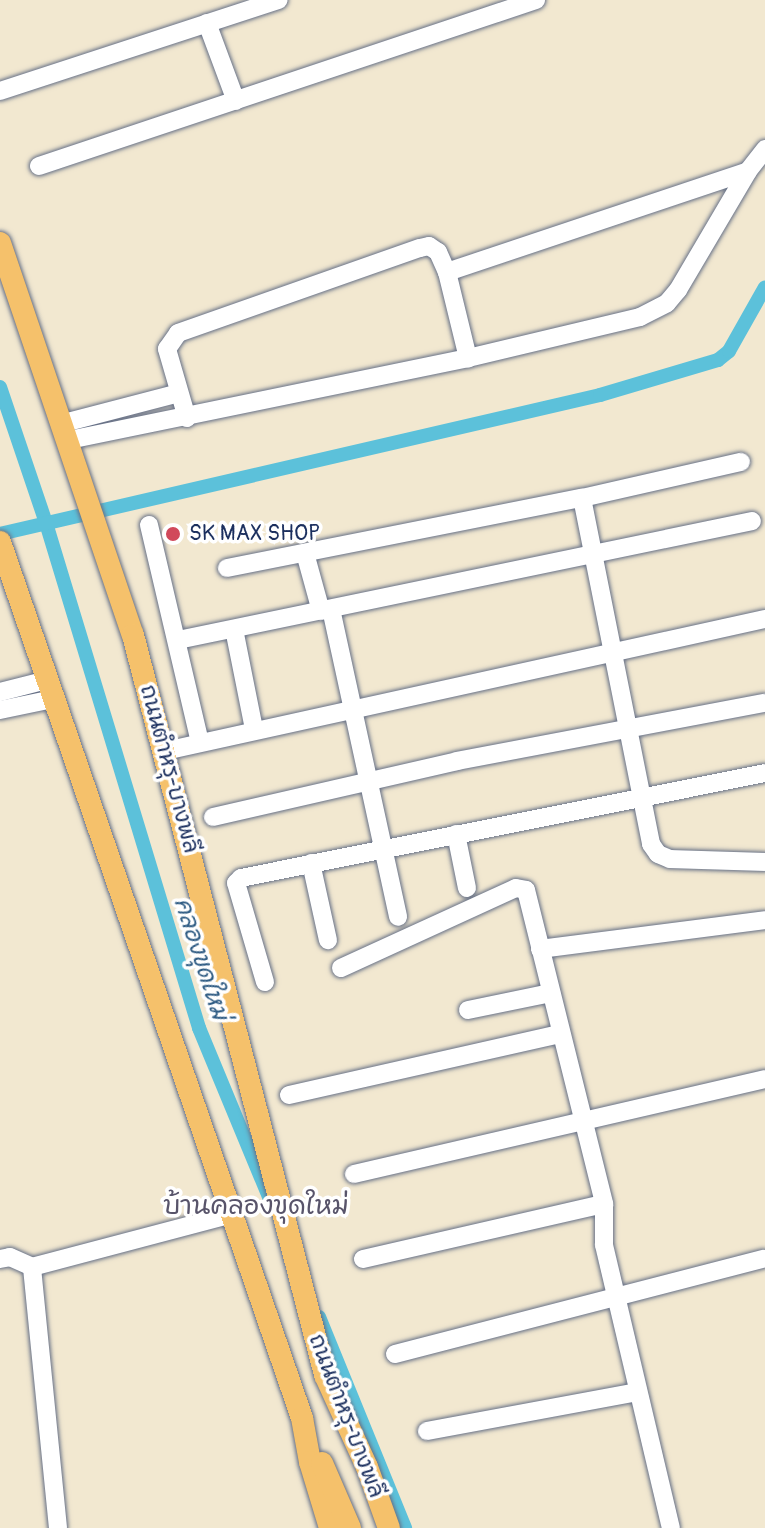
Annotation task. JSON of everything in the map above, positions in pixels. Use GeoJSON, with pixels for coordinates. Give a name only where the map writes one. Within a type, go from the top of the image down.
{"type":"FeatureCollection","features":[{"type":"Feature","properties":{"kind":"main road","name":"ถนนตำหรุ-บางพลี"},"geometry":{"type":"LineString","coordinates":[[0,243],[103,540],[165,751],[325,1375],[367,1467],[389,1528]]}},
{"type":"Feature","properties":{"kind":"main road","name":"ถนนตำหรุ-บางพลี"},"geometry":{"type":"LineString","coordinates":[[4,552],[229,1215],[338,1523]]}},
{"type":"Feature","properties":{"kind":"main road"},"geometry":{"type":"LineString","coordinates":[[325,1375],[347,1454],[375,1528]]}},
{"type":"Feature","properties":{"kind":"street"},"geometry":{"type":"LineString","coordinates":[[0,91],[278,0]]}},
{"type":"Feature","properties":{"kind":"street"},"geometry":{"type":"LineString","coordinates":[[39,166],[536,0]]}},
{"type":"Feature","properties":{"kind":"street"},"geometry":{"type":"LineString","coordinates":[[207,23],[236,101]]}},
{"type":"Feature","properties":{"kind":"street"},"geometry":{"type":"LineString","coordinates":[[66,432],[187,418],[468,358],[640,317],[667,303],[748,171],[765,149]]}},
{"type":"Feature","properties":{"kind":"street"},"geometry":{"type":"LineString","coordinates":[[447,272],[748,171]]}},
{"type":"Feature","properties":{"kind":"street"},"geometry":{"type":"LineString","coordinates":[[187,418],[167,349],[178,333],[429,246],[438,252],[447,272],[468,358]]}},
{"type":"Feature","properties":{"kind":"street"},"geometry":{"type":"LineString","coordinates":[[66,432],[179,393]]}},
{"type":"Feature","properties":{"kind":"street"},"geometry":{"type":"LineString","coordinates":[[227,568],[582,498],[741,462]]}},
{"type":"Feature","properties":{"kind":"street"},"geometry":{"type":"LineString","coordinates":[[582,498],[651,844],[658,854],[694,862],[765,862]]}},
{"type":"Feature","properties":{"kind":"street"},"geometry":{"type":"LineString","coordinates":[[178,640],[752,521]]}},
{"type":"Feature","properties":{"kind":"street"},"geometry":{"type":"LineString","coordinates":[[149,525],[200,742]]}},
{"type":"Feature","properties":{"kind":"street"},"geometry":{"type":"LineString","coordinates":[[305,553],[326,610],[352,707],[398,917]]}},
{"type":"Feature","properties":{"kind":"street"},"geometry":{"type":"LineString","coordinates":[[165,751],[352,707],[765,619]]}},
{"type":"Feature","properties":{"kind":"street"},"geometry":{"type":"LineString","coordinates":[[234,629],[254,729]]}},
{"type":"Feature","properties":{"kind":"street"},"geometry":{"type":"LineString","coordinates":[[0,692],[50,690]]}},
{"type":"Feature","properties":{"kind":"street"},"geometry":{"type":"LineString","coordinates":[[0,710],[50,690]]}},
{"type":"Feature","properties":{"kind":"street"},"geometry":{"type":"LineString","coordinates":[[213,817],[368,781],[765,703]]}},
{"type":"Feature","properties":{"kind":"street"},"geometry":{"type":"LineString","coordinates":[[265,982],[236,883],[241,878],[765,773]]}},
{"type":"Feature","properties":{"kind":"street"},"geometry":{"type":"LineString","coordinates":[[456,834],[467,888]]}},
{"type":"Feature","properties":{"kind":"street"},"geometry":{"type":"LineString","coordinates":[[311,863],[328,940]]}},
{"type":"Feature","properties":{"kind":"street"},"geometry":{"type":"LineString","coordinates":[[341,968],[520,887],[526,890],[604,1204],[604,1245],[671,1528]]}},
{"type":"Feature","properties":{"kind":"street"},"geometry":{"type":"LineString","coordinates":[[540,949],[765,920]]}},
{"type":"Feature","properties":{"kind":"street"},"geometry":{"type":"LineString","coordinates":[[468,1010],[551,993]]}},
{"type":"Feature","properties":{"kind":"street"},"geometry":{"type":"LineString","coordinates":[[289,1095],[560,1034]]}},
{"type":"Feature","properties":{"kind":"street"},"geometry":{"type":"LineString","coordinates":[[354,1174],[765,1079]]}},
{"type":"Feature","properties":{"kind":"street"},"geometry":{"type":"LineString","coordinates":[[363,1259],[604,1204]]}},
{"type":"Feature","properties":{"kind":"street"},"geometry":{"type":"LineString","coordinates":[[0,1259],[10,1257],[32,1267],[229,1215]]}},
{"type":"Feature","properties":{"kind":"street"},"geometry":{"type":"LineString","coordinates":[[395,1354],[763,1259]]}},
{"type":"Feature","properties":{"kind":"street"},"geometry":{"type":"LineString","coordinates":[[32,1267],[58,1528]]}},
{"type":"Feature","properties":{"kind":"street"},"geometry":{"type":"LineString","coordinates":[[427,1431],[637,1392]]}},
{"type":"Feature","properties":{"kind":"waterway"},"geometry":{"type":"LineString","coordinates":[[0,534],[600,395],[718,360],[729,351],[765,287]]}},
{"type":"Feature","properties":{"kind":"waterway","name":"คลองขุดใหม่"},"geometry":{"type":"LineString","coordinates":[[0,387],[46,523],[199,1028],[271,1202]]}},
{"type":"Feature","properties":{"kind":"waterway","name":"คลองขุดใหม่"},"geometry":{"type":"LineString","coordinates":[[319,1317],[405,1528]]}},
{"type":"Feature","properties":{"kind":"place","name":"SK MAX SHOP"},"geometry":{"type":"Point","coordinates":[173,534]}},
{"type":"Feature","properties":{"kind":"district","name":"บ้านคลองขุดใหม่"},"geometry":{"type":"Point","coordinates":[256,1207]}}]}
